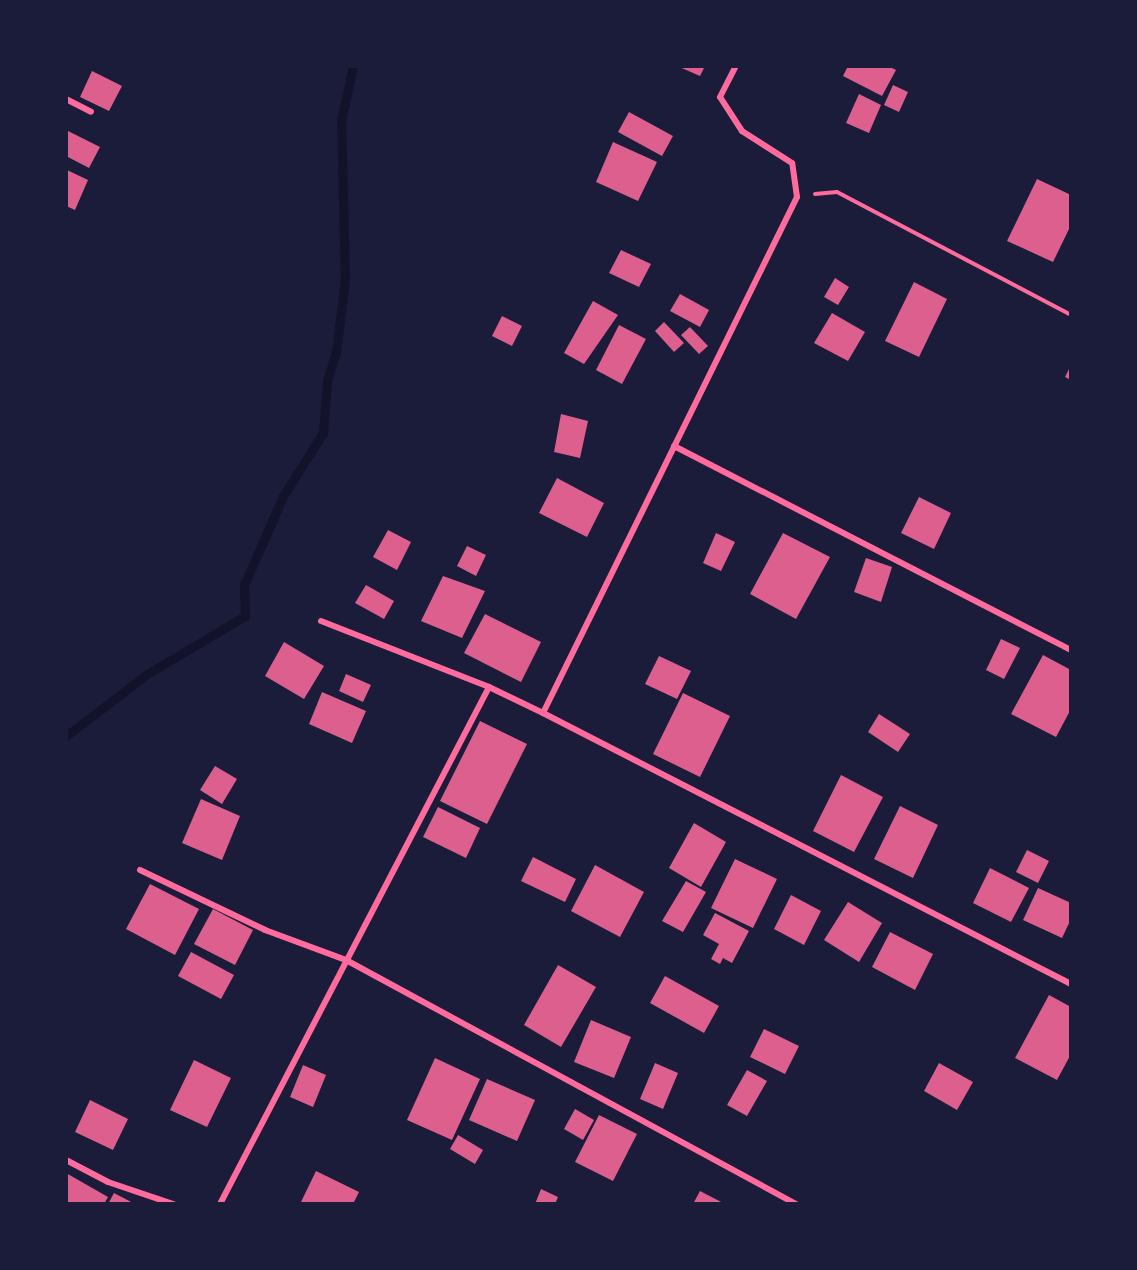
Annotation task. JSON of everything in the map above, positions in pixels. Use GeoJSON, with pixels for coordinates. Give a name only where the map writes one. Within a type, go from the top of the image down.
{"type":"FeatureCollection","features":[{"type":"Feature","properties":{"kind":"street"},"geometry":{"type":"LineString","coordinates":[[543,713],[797,197],[792,162],[742,131],[720,98],[736,66]]}},
{"type":"Feature","properties":{"kind":"street"},"geometry":{"type":"LineString","coordinates":[[66,99],[91,111]]}},
{"type":"Feature","properties":{"kind":"street"},"geometry":{"type":"LineString","coordinates":[[674,446],[1071,650]]}},
{"type":"Feature","properties":{"kind":"street"},"geometry":{"type":"LineString","coordinates":[[321,621],[489,687],[543,713],[1071,984]]}},
{"type":"Feature","properties":{"kind":"street"},"geometry":{"type":"LineString","coordinates":[[220,1204],[489,687]]}},
{"type":"Feature","properties":{"kind":"street"},"geometry":{"type":"LineString","coordinates":[[140,870],[265,930],[346,960],[796,1204]]}},
{"type":"Feature","properties":{"kind":"street"},"geometry":{"type":"LineString","coordinates":[[66,1160],[108,1182],[173,1204]]}},
{"type":"Feature","properties":{"kind":"path"},"geometry":{"type":"LineString","coordinates":[[797,197],[837,192],[1071,315]]}},
{"type":"Feature","properties":{"kind":"building"},"geometry":{"type":"Polygon","coordinates":[[[677,66],[705,66],[700,76],[677,66]]]}},
{"type":"Feature","properties":{"kind":"building"},"geometry":{"type":"Polygon","coordinates":[[[848,66],[888,66],[896,70],[882,96],[843,76],[848,66]]]}},
{"type":"Feature","properties":{"kind":"building"},"geometry":{"type":"Polygon","coordinates":[[[92,71],[122,86],[109,111],[80,97],[92,71]]]}},
{"type":"Feature","properties":{"kind":"building"},"geometry":{"type":"Polygon","coordinates":[[[893,85],[908,92],[899,112],[884,105],[893,85]]]}},
{"type":"Feature","properties":{"kind":"building"},"geometry":{"type":"Polygon","coordinates":[[[859,94],[881,105],[869,133],[846,123],[859,94]]]}},
{"type":"Feature","properties":{"kind":"building"},"geometry":{"type":"Polygon","coordinates":[[[629,112],[673,136],[662,156],[618,132],[629,112]]]}},
{"type":"Feature","properties":{"kind":"building"},"geometry":{"type":"Polygon","coordinates":[[[68,131],[100,147],[89,168],[66,156],[68,131]]]}},
{"type":"Feature","properties":{"kind":"building"},"geometry":{"type":"Polygon","coordinates":[[[613,142],[657,162],[638,201],[596,182],[613,142]]]}},
{"type":"Feature","properties":{"kind":"building"},"geometry":{"type":"Polygon","coordinates":[[[67,170],[88,180],[75,210],[66,206],[67,170]]]}},
{"type":"Feature","properties":{"kind":"building"},"geometry":{"type":"Polygon","coordinates":[[[1037,179],[1071,195],[1071,225],[1053,262],[1007,241],[1037,179]]]}},
{"type":"Feature","properties":{"kind":"building"},"geometry":{"type":"Polygon","coordinates":[[[621,250],[651,264],[639,287],[609,273],[621,250]]]}},
{"type":"Feature","properties":{"kind":"building"},"geometry":{"type":"Polygon","coordinates":[[[835,278],[849,287],[838,305],[824,297],[835,278]]]}},
{"type":"Feature","properties":{"kind":"building"},"geometry":{"type":"Polygon","coordinates":[[[914,282],[947,299],[919,357],[885,341],[914,282]]]}},
{"type":"Feature","properties":{"kind":"building"},"geometry":{"type":"Polygon","coordinates":[[[680,294],[709,310],[700,327],[670,311],[680,294]]]}},
{"type":"Feature","properties":{"kind":"building"},"geometry":{"type":"Polygon","coordinates":[[[593,301],[618,315],[584,364],[564,353],[593,301]]]}},
{"type":"Feature","properties":{"kind":"building"},"geometry":{"type":"Polygon","coordinates":[[[832,313],[865,332],[848,361],[814,343],[832,313]]]}},
{"type":"Feature","properties":{"kind":"building"},"geometry":{"type":"Polygon","coordinates":[[[502,316],[522,326],[512,346],[492,336],[502,316]]]}},
{"type":"Feature","properties":{"kind":"building"},"geometry":{"type":"Polygon","coordinates":[[[664,322],[684,343],[674,352],[655,331],[664,322]]]}},
{"type":"Feature","properties":{"kind":"building"},"geometry":{"type":"Polygon","coordinates":[[[619,325],[646,339],[622,384],[596,370],[619,325]]]}},
{"type":"Feature","properties":{"kind":"building"},"geometry":{"type":"Polygon","coordinates":[[[690,327],[708,346],[699,354],[681,335],[690,327]]]}},
{"type":"Feature","properties":{"kind":"building"},"geometry":{"type":"Polygon","coordinates":[[[1071,365],[1071,380],[1065,377],[1071,365]]]}},
{"type":"Feature","properties":{"kind":"building"},"geometry":{"type":"Polygon","coordinates":[[[561,414],[588,421],[580,458],[554,452],[561,414]]]}},
{"type":"Feature","properties":{"kind":"building"},"geometry":{"type":"Polygon","coordinates":[[[557,478],[604,503],[587,537],[539,513],[557,478]]]}},
{"type":"Feature","properties":{"kind":"building"},"geometry":{"type":"Polygon","coordinates":[[[919,497],[951,513],[934,549],[901,533],[919,497]]]}},
{"type":"Feature","properties":{"kind":"building"},"geometry":{"type":"Polygon","coordinates":[[[388,530],[411,542],[397,570],[373,557],[388,530]]]}},
{"type":"Feature","properties":{"kind":"building"},"geometry":{"type":"Polygon","coordinates":[[[716,533],[735,542],[721,571],[703,563],[716,533]]]}},
{"type":"Feature","properties":{"kind":"building"},"geometry":{"type":"Polygon","coordinates":[[[783,533],[830,557],[796,619],[750,594],[783,533]]]}},
{"type":"Feature","properties":{"kind":"building"},"geometry":{"type":"Polygon","coordinates":[[[467,546],[486,555],[476,576],[457,566],[467,546]]]}},
{"type":"Feature","properties":{"kind":"building"},"geometry":{"type":"Polygon","coordinates":[[[866,558],[892,567],[881,602],[854,592],[866,558]]]}},
{"type":"Feature","properties":{"kind":"building"},"geometry":{"type":"Polygon","coordinates":[[[443,576],[485,591],[462,638],[421,621],[443,576]]]}},
{"type":"Feature","properties":{"kind":"building"},"geometry":{"type":"Polygon","coordinates":[[[366,585],[394,601],[384,619],[355,603],[366,585]]]}},
{"type":"Feature","properties":{"kind":"building"},"geometry":{"type":"Polygon","coordinates":[[[485,614],[541,642],[521,682],[464,653],[485,614]]]}},
{"type":"Feature","properties":{"kind":"building"},"geometry":{"type":"Polygon","coordinates":[[[1001,639],[1020,648],[1004,679],[986,670],[1001,639]]]}},
{"type":"Feature","properties":{"kind":"building"},"geometry":{"type":"Polygon","coordinates":[[[284,642],[324,666],[304,699],[265,676],[284,642]]]}},
{"type":"Feature","properties":{"kind":"building"},"geometry":{"type":"Polygon","coordinates":[[[1043,655],[1071,670],[1071,709],[1056,737],[1011,714],[1043,655]]]}},
{"type":"Feature","properties":{"kind":"building"},"geometry":{"type":"Polygon","coordinates":[[[659,656],[691,671],[677,699],[645,684],[659,656]]]}},
{"type":"Feature","properties":{"kind":"building"},"geometry":{"type":"Polygon","coordinates":[[[346,674],[371,685],[363,702],[339,691],[346,674]]]}},
{"type":"Feature","properties":{"kind":"building"},"geometry":{"type":"Polygon","coordinates":[[[322,692],[366,711],[352,743],[309,724],[322,692]]]}},
{"type":"Feature","properties":{"kind":"building"},"geometry":{"type":"Polygon","coordinates":[[[683,693],[730,716],[700,777],[653,754],[683,693]]]}},
{"type":"Feature","properties":{"kind":"building"},"geometry":{"type":"Polygon","coordinates":[[[879,714],[910,734],[898,752],[868,732],[879,714]]]}},
{"type":"Feature","properties":{"kind":"building"},"geometry":{"type":"Polygon","coordinates":[[[480,721],[527,744],[487,824],[440,801],[480,721]]]}},
{"type":"Feature","properties":{"kind":"building"},"geometry":{"type":"Polygon","coordinates":[[[215,766],[237,779],[222,804],[200,790],[215,766]]]}},
{"type":"Feature","properties":{"kind":"building"},"geometry":{"type":"Polygon","coordinates":[[[841,775],[883,797],[854,852],[813,831],[841,775]]]}},
{"type":"Feature","properties":{"kind":"building"},"geometry":{"type":"Polygon","coordinates":[[[201,799],[240,816],[222,860],[182,843],[201,799]]]}},
{"type":"Feature","properties":{"kind":"building"},"geometry":{"type":"Polygon","coordinates":[[[900,806],[938,825],[913,878],[874,859],[900,806]]]}},
{"type":"Feature","properties":{"kind":"building"},"geometry":{"type":"Polygon","coordinates":[[[438,807],[480,828],[466,858],[423,837],[438,807]]]}},
{"type":"Feature","properties":{"kind":"building"},"geometry":{"type":"Polygon","coordinates":[[[694,823],[726,842],[701,887],[669,868],[694,823]]]}},
{"type":"Feature","properties":{"kind":"building"},"geometry":{"type":"Polygon","coordinates":[[[1027,850],[1049,861],[1038,883],[1016,872],[1027,850]]]}},
{"type":"Feature","properties":{"kind":"building"},"geometry":{"type":"Polygon","coordinates":[[[533,857],[576,879],[565,902],[521,881],[533,857]]]}},
{"type":"Feature","properties":{"kind":"building"},"geometry":{"type":"Polygon","coordinates":[[[735,859],[777,879],[753,928],[711,908],[735,859]]]}},
{"type":"Feature","properties":{"kind":"building"},"geometry":{"type":"Polygon","coordinates":[[[595,865],[644,892],[620,937],[571,911],[595,865]]]}},
{"type":"Feature","properties":{"kind":"building"},"geometry":{"type":"Polygon","coordinates":[[[990,868],[1029,888],[1011,922],[973,903],[990,868]]]}},
{"type":"Feature","properties":{"kind":"building"},"geometry":{"type":"Polygon","coordinates":[[[686,881],[706,892],[683,932],[662,921],[686,881]]]}},
{"type":"Feature","properties":{"kind":"building"},"geometry":{"type":"Polygon","coordinates":[[[150,884],[199,909],[175,955],[126,929],[150,884]]]}},
{"type":"Feature","properties":{"kind":"building"},"geometry":{"type":"Polygon","coordinates":[[[1038,888],[1071,903],[1071,919],[1062,938],[1023,920],[1038,888]]]}},
{"type":"Feature","properties":{"kind":"building"},"geometry":{"type":"Polygon","coordinates":[[[791,895],[821,911],[804,945],[774,929],[791,895]]]}},
{"type":"Feature","properties":{"kind":"building"},"geometry":{"type":"Polygon","coordinates":[[[848,902],[882,923],[859,962],[824,940],[848,902]]]}},
{"type":"Feature","properties":{"kind":"building"},"geometry":{"type":"Polygon","coordinates":[[[213,909],[253,930],[235,965],[194,944],[213,909]]]}},
{"type":"Feature","properties":{"kind":"building"},"geometry":{"type":"Polygon","coordinates":[[[715,913],[749,931],[732,963],[723,958],[720,964],[711,959],[719,944],[703,935],[715,913]]]}},
{"type":"Feature","properties":{"kind":"building"},"geometry":{"type":"Polygon","coordinates":[[[890,932],[933,954],[915,990],[872,967],[890,932]]]}},
{"type":"Feature","properties":{"kind":"building"},"geometry":{"type":"Polygon","coordinates":[[[191,952],[234,975],[221,999],[178,976],[191,952]]]}},
{"type":"Feature","properties":{"kind":"building"},"geometry":{"type":"Polygon","coordinates":[[[558,965],[596,987],[561,1047],[524,1025],[558,965]]]}},
{"type":"Feature","properties":{"kind":"building"},"geometry":{"type":"Polygon","coordinates":[[[665,976],[719,1006],[704,1033],[650,1003],[665,976]]]}},
{"type":"Feature","properties":{"kind":"building"},"geometry":{"type":"Polygon","coordinates":[[[1049,995],[1071,1007],[1071,1054],[1057,1080],[1015,1058],[1049,995]]]}},
{"type":"Feature","properties":{"kind":"building"},"geometry":{"type":"Polygon","coordinates":[[[591,1020],[631,1037],[614,1078],[574,1062],[591,1020]]]}},
{"type":"Feature","properties":{"kind":"building"},"geometry":{"type":"Polygon","coordinates":[[[764,1029],[799,1046],[785,1074],[750,1057],[764,1029]]]}},
{"type":"Feature","properties":{"kind":"building"},"geometry":{"type":"Polygon","coordinates":[[[435,1058],[480,1079],[452,1140],[407,1120],[435,1058]]]}},
{"type":"Feature","properties":{"kind":"building"},"geometry":{"type":"Polygon","coordinates":[[[194,1060],[231,1078],[207,1127],[170,1110],[194,1060]]]}},
{"type":"Feature","properties":{"kind":"building"},"geometry":{"type":"Polygon","coordinates":[[[655,1063],[678,1073],[663,1109],[640,1099],[655,1063]]]}},
{"type":"Feature","properties":{"kind":"building"},"geometry":{"type":"Polygon","coordinates":[[[939,1063],[973,1082],[957,1110],[924,1091],[939,1063]]]}},
{"type":"Feature","properties":{"kind":"building"},"geometry":{"type":"Polygon","coordinates":[[[303,1065],[326,1075],[313,1107],[290,1097],[303,1065]]]}},
{"type":"Feature","properties":{"kind":"building"},"geometry":{"type":"Polygon","coordinates":[[[747,1070],[767,1081],[747,1116],[727,1105],[747,1070]]]}},
{"type":"Feature","properties":{"kind":"building"},"geometry":{"type":"Polygon","coordinates":[[[487,1079],[535,1100],[517,1141],[469,1120],[487,1079]]]}},
{"type":"Feature","properties":{"kind":"building"},"geometry":{"type":"Polygon","coordinates":[[[90,1100],[128,1119],[113,1150],[75,1132],[90,1100]]]}},
{"type":"Feature","properties":{"kind":"building"},"geometry":{"type":"Polygon","coordinates":[[[575,1109],[594,1120],[583,1140],[564,1129],[575,1109]]]}},
{"type":"Feature","properties":{"kind":"building"},"geometry":{"type":"Polygon","coordinates":[[[599,1115],[637,1134],[613,1181],[575,1162],[599,1115]]]}},
{"type":"Feature","properties":{"kind":"building"},"geometry":{"type":"Polygon","coordinates":[[[458,1135],[483,1150],[475,1164],[450,1149],[458,1135]]]}},
{"type":"Feature","properties":{"kind":"building"},"geometry":{"type":"Polygon","coordinates":[[[316,1171],[359,1192],[353,1204],[300,1204],[316,1171]]]}},
{"type":"Feature","properties":{"kind":"building"},"geometry":{"type":"Polygon","coordinates":[[[66,1173],[108,1197],[104,1204],[66,1204],[66,1173]]]}},
{"type":"Feature","properties":{"kind":"building"},"geometry":{"type":"Polygon","coordinates":[[[541,1189],[558,1197],[555,1204],[535,1204],[541,1189]]]}},
{"type":"Feature","properties":{"kind":"building"},"geometry":{"type":"Polygon","coordinates":[[[700,1191],[725,1204],[693,1204],[700,1191]]]}},
{"type":"Feature","properties":{"kind":"building"},"geometry":{"type":"Polygon","coordinates":[[[114,1193],[135,1204],[108,1204],[114,1193]]]}},
{"type":"Feature","properties":{"kind":"waterway"},"geometry":{"type":"LineString","coordinates":[[66,736],[147,674],[245,616],[244,585],[283,496],[323,433],[327,381],[336,352],[345,280],[341,121],[353,66]]}}]}
